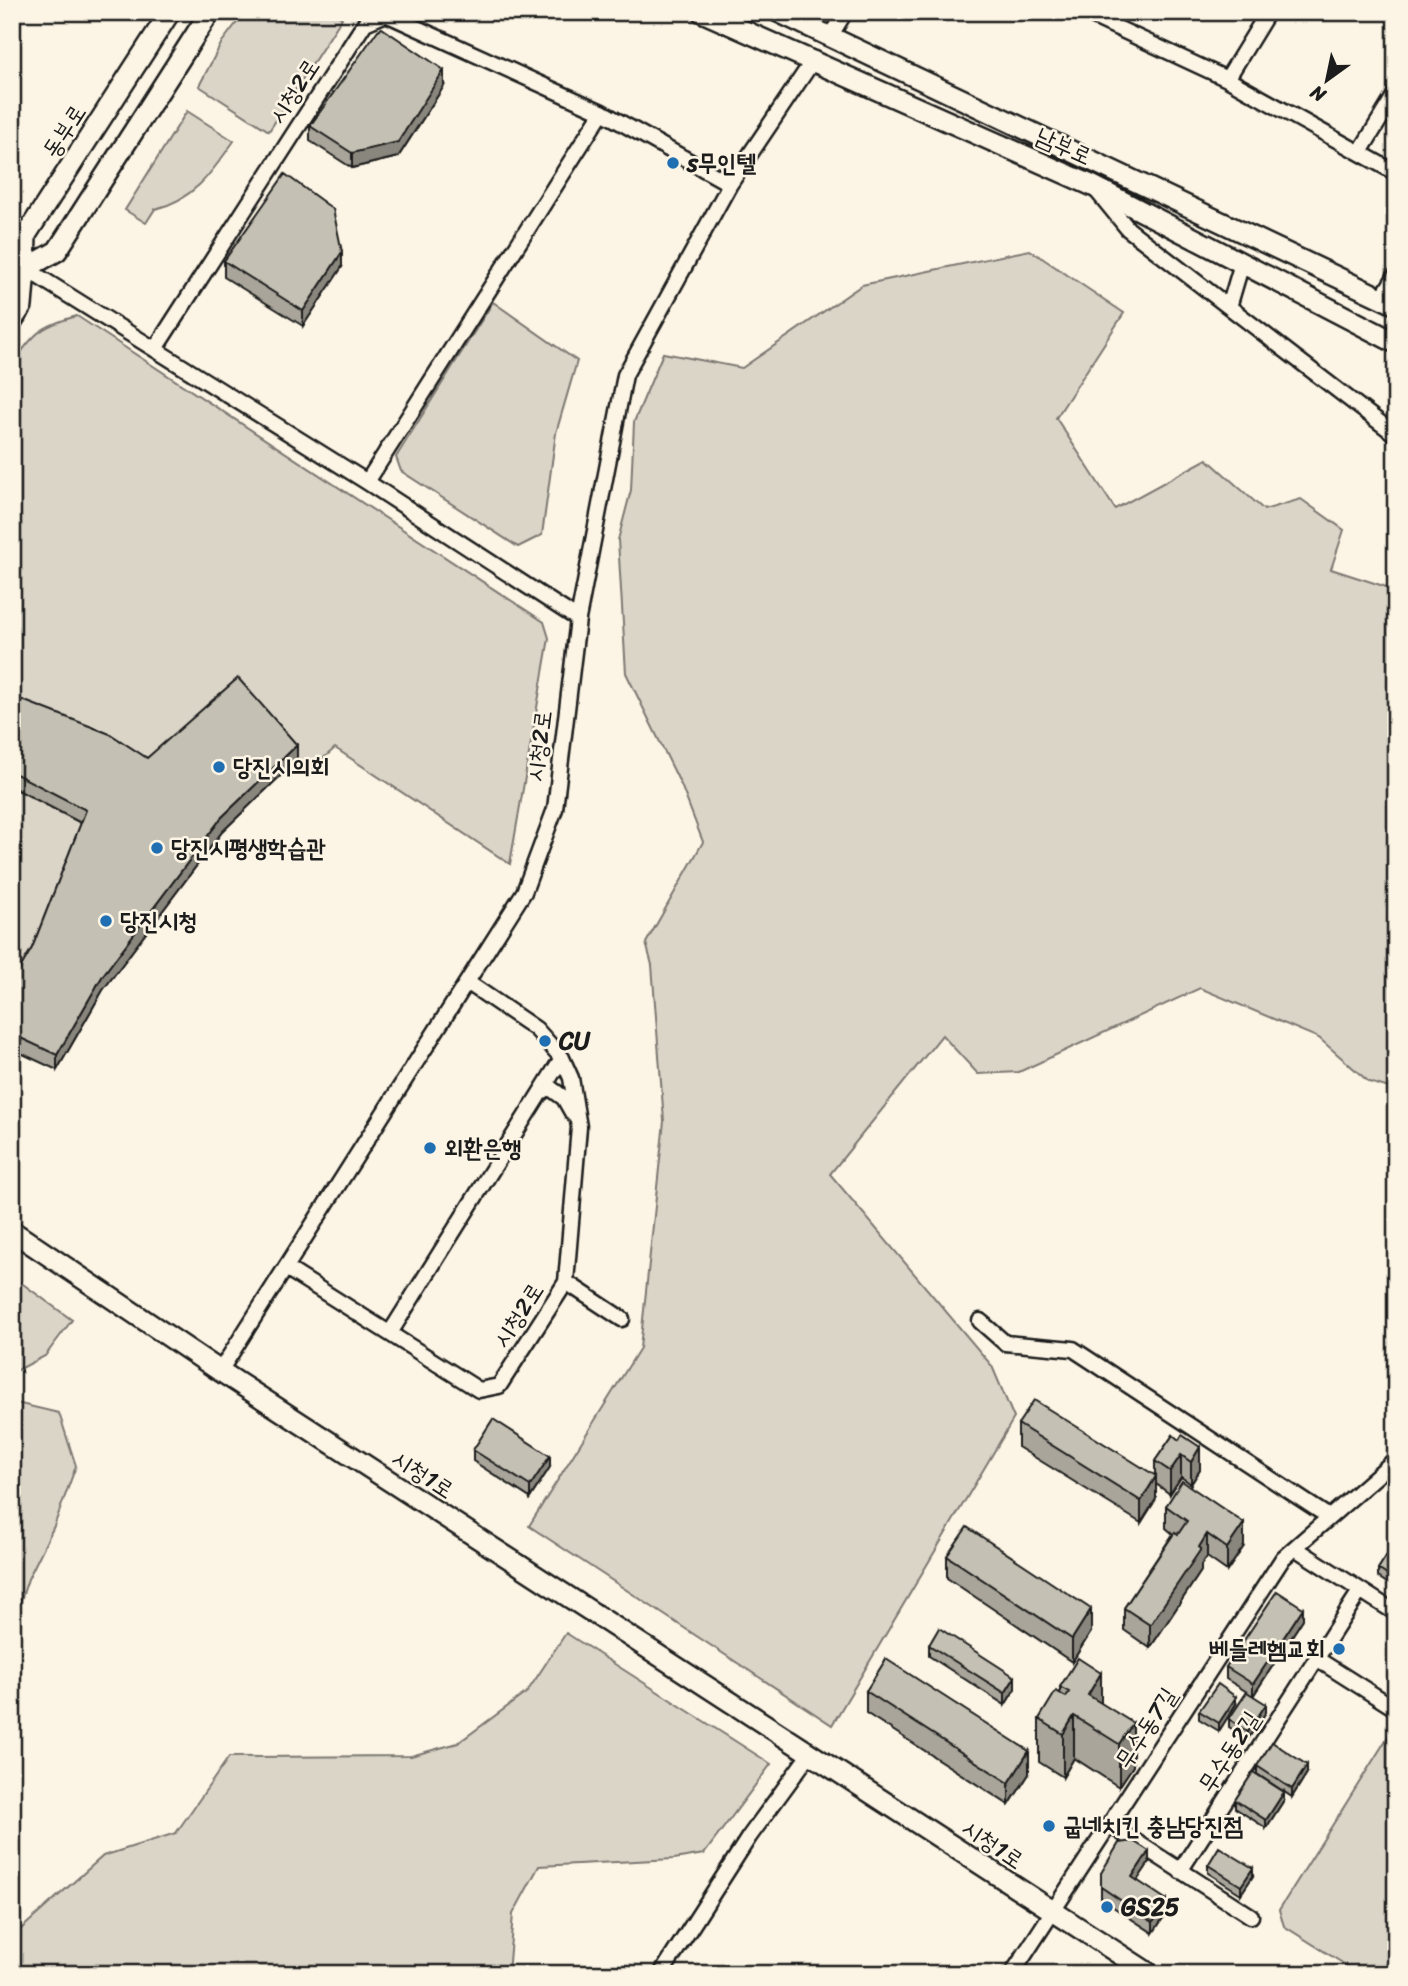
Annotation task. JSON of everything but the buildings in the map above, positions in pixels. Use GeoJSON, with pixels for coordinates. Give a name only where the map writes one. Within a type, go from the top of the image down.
{"type":"FeatureCollection","features":[{"type":"Feature","properties":{"kind":"street","name":"동부로"},"geometry":{"type":"LineString","coordinates":[[12,321],[22,306],[17,269],[26,235],[170,12]]}},
{"type":"Feature","properties":{"kind":"street"},"geometry":{"type":"LineString","coordinates":[[17,269],[57,251],[210,12]]}},
{"type":"Feature","properties":{"kind":"street","name":"남부로"},"geometry":{"type":"LineString","coordinates":[[702,12],[1093,186],[1396,343]]}},
{"type":"Feature","properties":{"kind":"street","name":"남부로"},"geometry":{"type":"LineString","coordinates":[[778,12],[1389,301]]}},
{"type":"Feature","properties":{"kind":"street"},"geometry":{"type":"LineString","coordinates":[[814,60],[845,12]]}},
{"type":"Feature","properties":{"kind":"street"},"geometry":{"type":"LineString","coordinates":[[1227,79],[1268,12]]}},
{"type":"Feature","properties":{"kind":"street"},"geometry":{"type":"LineString","coordinates":[[1088,13],[1227,79],[1396,173]]}},
{"type":"Feature","properties":{"kind":"street","name":"시청2로"},"geometry":{"type":"LineString","coordinates":[[155,349],[365,23],[386,14],[602,112],[730,184]]}},
{"type":"Feature","properties":{"kind":"street","name":"시청2로"},"geometry":{"type":"LineString","coordinates":[[220,1371],[524,892],[555,809],[578,619],[625,375],[730,184],[814,60]]}},
{"type":"Feature","properties":{"kind":"street"},"geometry":{"type":"LineString","coordinates":[[1360,152],[1396,93]]}},
{"type":"Feature","properties":{"kind":"street"},"geometry":{"type":"LineString","coordinates":[[367,482],[602,112]]}},
{"type":"Feature","properties":{"kind":"street"},"geometry":{"type":"LineString","coordinates":[[1093,186],[1128,229],[1396,435]]}},
{"type":"Feature","properties":{"kind":"street"},"geometry":{"type":"LineString","coordinates":[[1229,307],[1242,263]]}},
{"type":"Feature","properties":{"kind":"street"},"geometry":{"type":"LineString","coordinates":[[17,269],[155,349],[578,619]]}},
{"type":"Feature","properties":{"kind":"street"},"geometry":{"type":"LineString","coordinates":[[1389,301],[1396,275]]}},
{"type":"Feature","properties":{"kind":"street","name":"시청2로"},"geometry":{"type":"LineString","coordinates":[[286,1268],[479,1390],[499,1386],[566,1282],[579,1127],[571,1077],[562,1058],[536,1029],[467,982]]}},
{"type":"Feature","properties":{"kind":"street"},"geometry":{"type":"LineString","coordinates":[[390,1333],[562,1058]]}},
{"type":"Feature","properties":{"kind":"street"},"geometry":{"type":"LineString","coordinates":[[541,1093],[549,1087],[564,1098],[579,1127]]}},
{"type":"Feature","properties":{"kind":"street","name":"시청1로"},"geometry":{"type":"LineString","coordinates":[[12,1231],[220,1371],[1150,1974]]}},
{"type":"Feature","properties":{"kind":"street"},"geometry":{"type":"LineString","coordinates":[[566,1282],[622,1319]]}},
{"type":"Feature","properties":{"kind":"street"},"geometry":{"type":"LineString","coordinates":[[980,1321],[1005,1343],[1073,1349],[1329,1517]]}},
{"type":"Feature","properties":{"kind":"street","name":"무수동7길"},"geometry":{"type":"LineString","coordinates":[[1012,1974],[1283,1558],[1395,1462]]}},
{"type":"Feature","properties":{"kind":"street"},"geometry":{"type":"LineString","coordinates":[[1295,1548],[1396,1613]]}},
{"type":"Feature","properties":{"kind":"street","name":"무수동2길"},"geometry":{"type":"LineString","coordinates":[[1180,1871],[1360,1591]]}},
{"type":"Feature","properties":{"kind":"street"},"geometry":{"type":"LineString","coordinates":[[1317,1659],[1396,1709]]}},
{"type":"Feature","properties":{"kind":"street"},"geometry":{"type":"LineString","coordinates":[[660,1974],[749,1837],[811,1752]]}},
{"type":"Feature","properties":{"kind":"street"},"geometry":{"type":"LineString","coordinates":[[1110,1825],[1251,1916]]}},
{"type":"Feature","properties":{"kind":"shaded area"},"geometry":{"type":"Polygon","coordinates":[[[245,12],[333,12],[342,18],[269,131],[199,86],[222,42],[245,12]]]}},
{"type":"Feature","properties":{"kind":"shaded area"},"geometry":{"type":"Polygon","coordinates":[[[187,111],[234,141],[201,183],[181,199],[155,209],[146,223],[125,210],[187,111]]]}},
{"type":"Feature","properties":{"kind":"shaded area"},"geometry":{"type":"Polygon","coordinates":[[[1030,250],[1124,313],[1056,418],[1115,509],[1207,459],[1264,510],[1301,499],[1344,530],[1331,569],[1396,590],[1396,1090],[1369,1082],[1319,1038],[1200,988],[1019,1072],[978,1074],[942,1035],[830,1174],[992,1366],[1014,1418],[832,1725],[529,1526],[640,1348],[664,1121],[652,965],[646,943],[703,842],[681,785],[626,673],[618,540],[631,490],[634,422],[663,353],[742,368],[862,285],[1030,250]]]}},
{"type":"Feature","properties":{"kind":"shaded area"},"geometry":{"type":"Polygon","coordinates":[[[493,302],[577,361],[556,433],[542,535],[518,547],[401,471],[396,457],[493,302]]]}},
{"type":"Feature","properties":{"kind":"shaded area"},"geometry":{"type":"Polygon","coordinates":[[[77,316],[544,622],[549,638],[510,864],[335,748],[308,772],[238,694],[144,770],[12,711],[12,365],[38,333],[77,316]]]}},
{"type":"Feature","properties":{"kind":"shaded area"},"geometry":{"type":"Polygon","coordinates":[[[12,787],[86,826],[12,998],[12,787]]]}},
{"type":"Feature","properties":{"kind":"shaded area"},"geometry":{"type":"Polygon","coordinates":[[[12,1276],[72,1320],[45,1356],[12,1373],[12,1276]]]}},
{"type":"Feature","properties":{"kind":"shaded area"},"geometry":{"type":"Polygon","coordinates":[[[12,1402],[59,1413],[76,1466],[54,1526],[28,1579],[12,1627],[12,1402]]]}},
{"type":"Feature","properties":{"kind":"shaded area"},"geometry":{"type":"Polygon","coordinates":[[[566,1633],[771,1764],[704,1854],[674,1859],[539,1866],[513,1914],[508,1974],[12,1974],[12,1937],[103,1856],[176,1833],[229,1757],[411,1756],[458,1743],[527,1692],[566,1633]]]}},
{"type":"Feature","properties":{"kind":"shaded area"},"geometry":{"type":"Polygon","coordinates":[[[1396,1731],[1396,1974],[1360,1974],[1284,1926],[1279,1910],[1391,1732],[1396,1731]]]}},
{"type":"Feature","properties":{"kind":"place","name":"s무인텔"},"geometry":{"type":"Point","coordinates":[673,163]}},
{"type":"Feature","properties":{"kind":"place","name":"당진시의회"},"geometry":{"type":"Point","coordinates":[219,767]}},
{"type":"Feature","properties":{"kind":"place","name":"당진시평생학습관"},"geometry":{"type":"Point","coordinates":[157,848]}},
{"type":"Feature","properties":{"kind":"place","name":"당진시청"},"geometry":{"type":"Point","coordinates":[106,921]}},
{"type":"Feature","properties":{"kind":"place","name":"CU"},"geometry":{"type":"Point","coordinates":[545,1041]}},
{"type":"Feature","properties":{"kind":"place","name":"외환은행"},"geometry":{"type":"Point","coordinates":[430,1148]}},
{"type":"Feature","properties":{"kind":"place","name":"베들레헴교회"},"geometry":{"type":"Point","coordinates":[1339,1649]}},
{"type":"Feature","properties":{"kind":"place","name":"굽네치킨 충남당진점"},"geometry":{"type":"Point","coordinates":[1049,1826]}},
{"type":"Feature","properties":{"kind":"place","name":"GS25"},"geometry":{"type":"Point","coordinates":[1107,1907]}}]}
